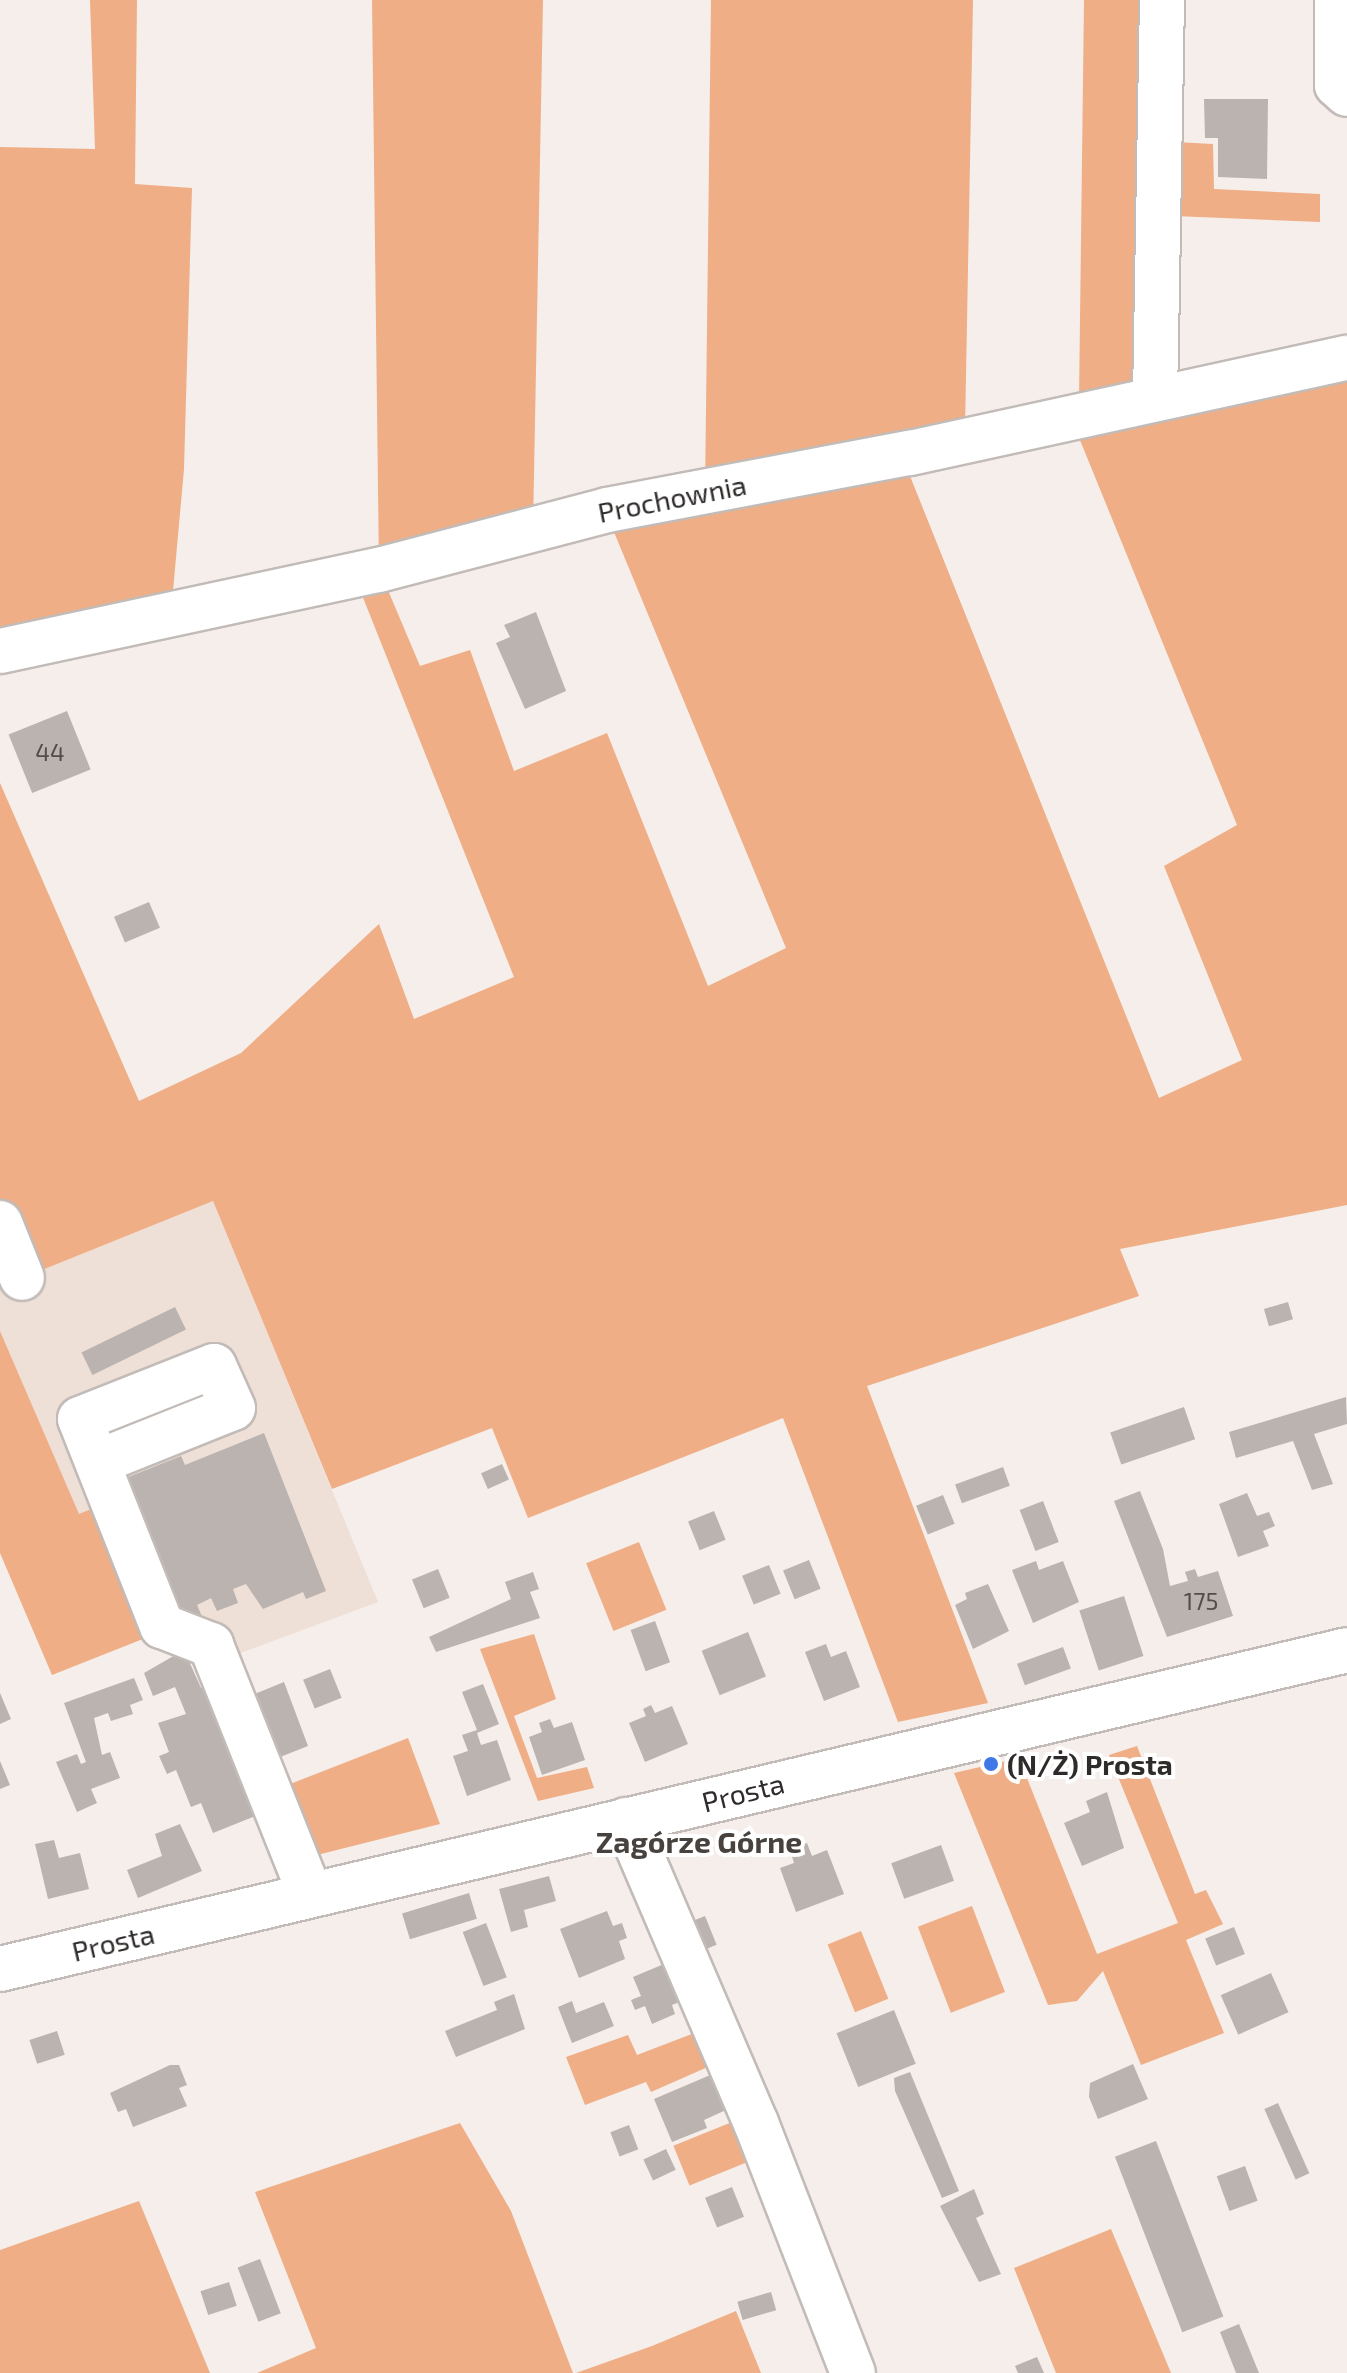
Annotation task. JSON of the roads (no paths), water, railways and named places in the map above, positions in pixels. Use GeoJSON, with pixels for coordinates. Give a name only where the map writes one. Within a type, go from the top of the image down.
{"type":"FeatureCollection","features":[{"type":"Feature","properties":{"kind":"street"},"geometry":{"type":"LineString","coordinates":[[1155,399],[1162,0]]}},
{"type":"Feature","properties":{"kind":"street"},"geometry":{"type":"LineString","coordinates":[[1337,0],[1337,85],[1347,94]]}},
{"type":"Feature","properties":{"kind":"street","name":"Prochownia"},"geometry":{"type":"LineString","coordinates":[[0,651],[379,570],[607,510],[910,453],[1347,358]]}},
{"type":"Feature","properties":{"kind":"street"},"geometry":{"type":"LineString","coordinates":[[0,1223],[22,1278]]}},
{"type":"Feature","properties":{"kind":"street"},"geometry":{"type":"LineString","coordinates":[[98,1462],[162,1626],[211,1645],[310,1894]]}},
{"type":"Feature","properties":{"kind":"street","name":"Prosta"},"geometry":{"type":"LineString","coordinates":[[0,1969],[1347,1650]]}},
{"type":"Feature","properties":{"kind":"street"},"geometry":{"type":"LineString","coordinates":[[626,1820],[750,2108],[853,2373]]}},
{"type":"Feature","properties":{"kind":"place","name":"(N/Ż) Prosta"},"geometry":{"type":"Point","coordinates":[991,1764]}},
{"type":"Feature","properties":{"kind":"district","name":"Zagórze Górne"},"geometry":{"type":"Point","coordinates":[699,1841]}}]}
